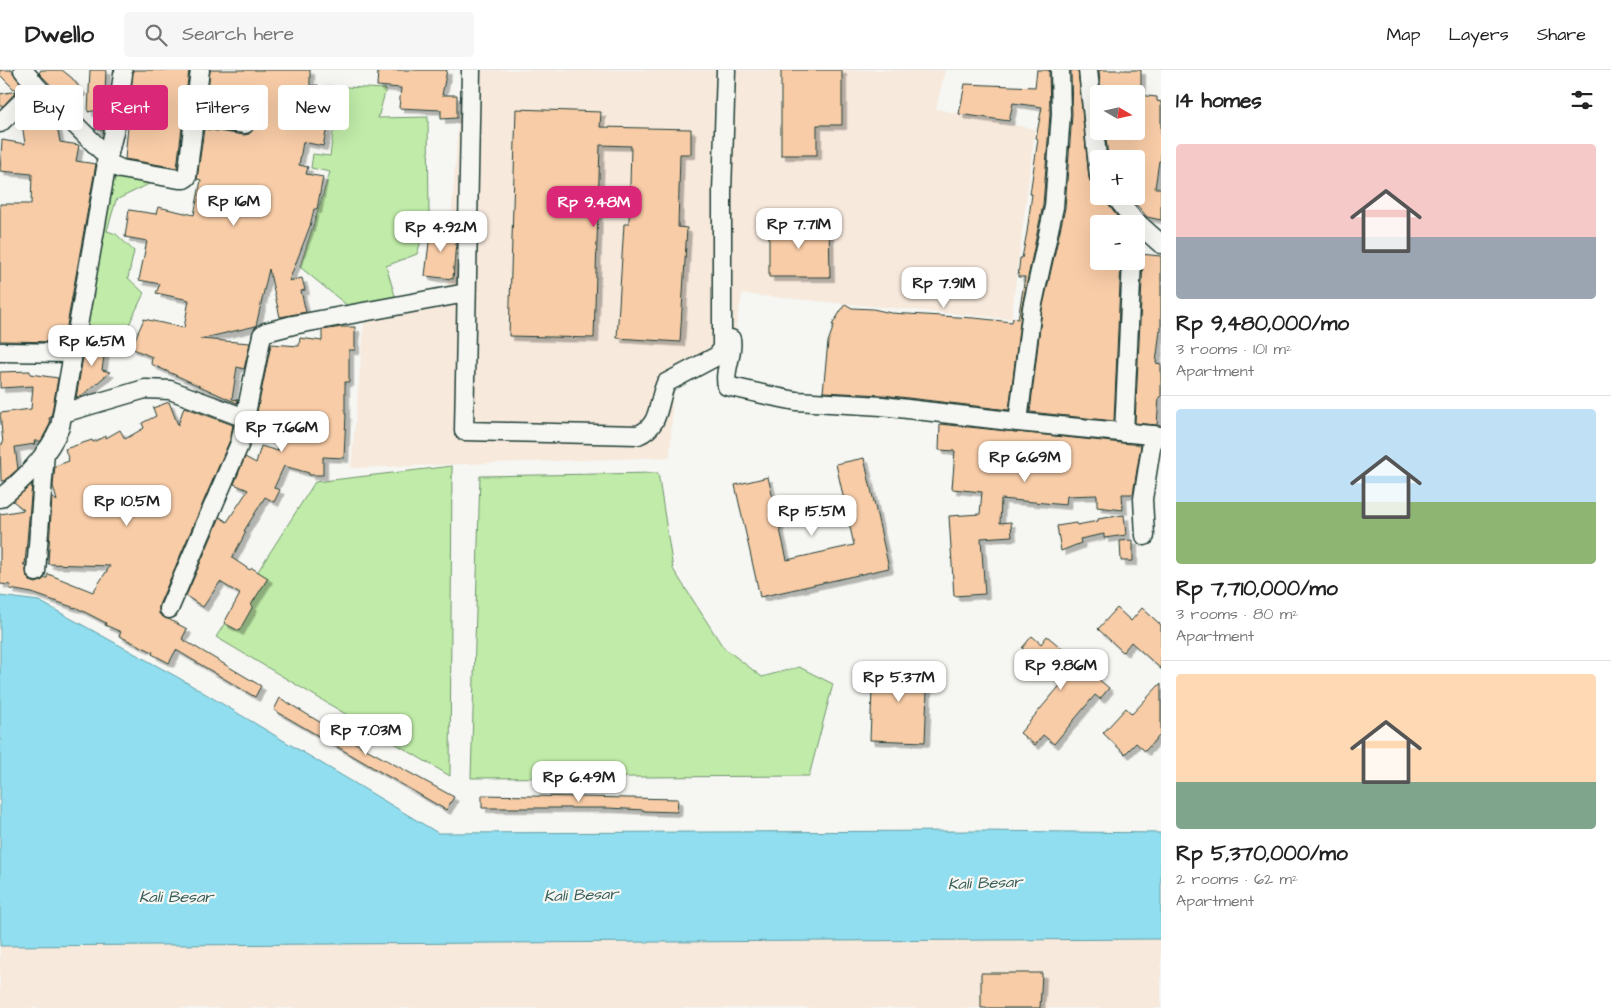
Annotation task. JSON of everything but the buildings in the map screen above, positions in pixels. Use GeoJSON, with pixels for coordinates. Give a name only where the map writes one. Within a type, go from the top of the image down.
{"type":"FeatureCollection","features":[{"type":"Feature","properties":{"kind":"street"},"geometry":{"type":"LineString","coordinates":[[23,70],[35,85]]}},
{"type":"Feature","properties":{"kind":"street"},"geometry":{"type":"LineString","coordinates":[[198,85],[200,70]]}},
{"type":"Feature","properties":{"kind":"street"},"geometry":{"type":"LineString","coordinates":[[471,70],[464,431],[638,435],[648,431],[654,422],[666,383],[717,356],[722,350],[722,192],[726,70]]}},
{"type":"Feature","properties":{"kind":"street"},"geometry":{"type":"LineString","coordinates":[[1018,422],[1032,308],[1054,207],[1061,114],[1060,70]]}},
{"type":"Feature","properties":{"kind":"street"},"geometry":{"type":"LineString","coordinates":[[1088,70],[1096,150]]}},
{"type":"Feature","properties":{"kind":"street"},"geometry":{"type":"LineString","coordinates":[[0,498],[25,476],[45,452],[58,431],[63,413],[107,160],[116,122],[123,74]]}},
{"type":"Feature","properties":{"kind":"street"},"geometry":{"type":"LineString","coordinates":[[0,123],[15,108]]}},
{"type":"Feature","properties":{"kind":"street"},"geometry":{"type":"LineString","coordinates":[[78,130],[107,160],[121,169],[184,179],[188,174],[193,130]]}},
{"type":"Feature","properties":{"kind":"street"},"geometry":{"type":"LineString","coordinates":[[1145,231],[1161,244]]}},
{"type":"Feature","properties":{"kind":"street"},"geometry":{"type":"LineString","coordinates":[[1124,433],[1132,270]]}},
{"type":"Feature","properties":{"kind":"street"},"geometry":{"type":"LineString","coordinates":[[169,610],[240,443],[262,336],[266,332],[293,325],[466,293]]}},
{"type":"Feature","properties":{"kind":"street"},"geometry":{"type":"LineString","coordinates":[[722,322],[731,334],[732,343],[725,377],[727,386],[796,401],[882,406],[1157,436],[1143,499],[1145,536]]}},
{"type":"Feature","properties":{"kind":"street"},"geometry":{"type":"LineString","coordinates":[[0,352],[73,353]]}},
{"type":"Feature","properties":{"kind":"street"},"geometry":{"type":"LineString","coordinates":[[63,413],[145,389],[170,390],[245,418]]}},
{"type":"Feature","properties":{"kind":"street"},"geometry":{"type":"LineString","coordinates":[[36,572],[45,452]]}},
{"type":"Feature","properties":{"kind":"shaded area"},"geometry":{"type":"Polygon","coordinates":[[[462,70],[945,70],[936,109],[1035,129],[1011,319],[742,294],[729,362],[673,382],[670,457],[351,468],[365,315],[445,304],[462,70]]]}},
{"type":"Feature","properties":{"kind":"shaded area"},"geometry":{"type":"Polygon","coordinates":[[[1161,939],[1161,1008],[0,1008],[0,946],[1161,939]]]}},
{"type":"Feature","properties":{"kind":"green space"},"geometry":{"type":"Polygon","coordinates":[[[349,87],[386,89],[378,118],[428,117],[429,214],[417,254],[386,266],[396,299],[349,307],[300,267],[330,172],[311,168],[313,154],[330,156],[333,130],[349,130],[349,87]]]}},
{"type":"Feature","properties":{"kind":"green space"},"geometry":{"type":"Polygon","coordinates":[[[106,174],[151,183],[116,200],[107,231],[116,234],[134,251],[128,278],[144,293],[116,352],[105,351],[92,330],[82,328],[106,174]]]}},
{"type":"Feature","properties":{"kind":"green space"},"geometry":{"type":"Polygon","coordinates":[[[452,466],[450,776],[216,637],[315,482],[452,466]]]}},
{"type":"Feature","properties":{"kind":"green space"},"geometry":{"type":"Polygon","coordinates":[[[658,473],[673,569],[723,647],[762,677],[799,667],[833,684],[809,776],[471,778],[480,476],[658,473]]]}},
{"type":"Feature","properties":{"kind":"water","name":"Kali Besar"},"geometry":{"type":"Polygon","coordinates":[[[0,596],[39,601],[179,678],[438,833],[978,831],[1161,833],[1161,939],[0,946],[0,596]]]}}]}
